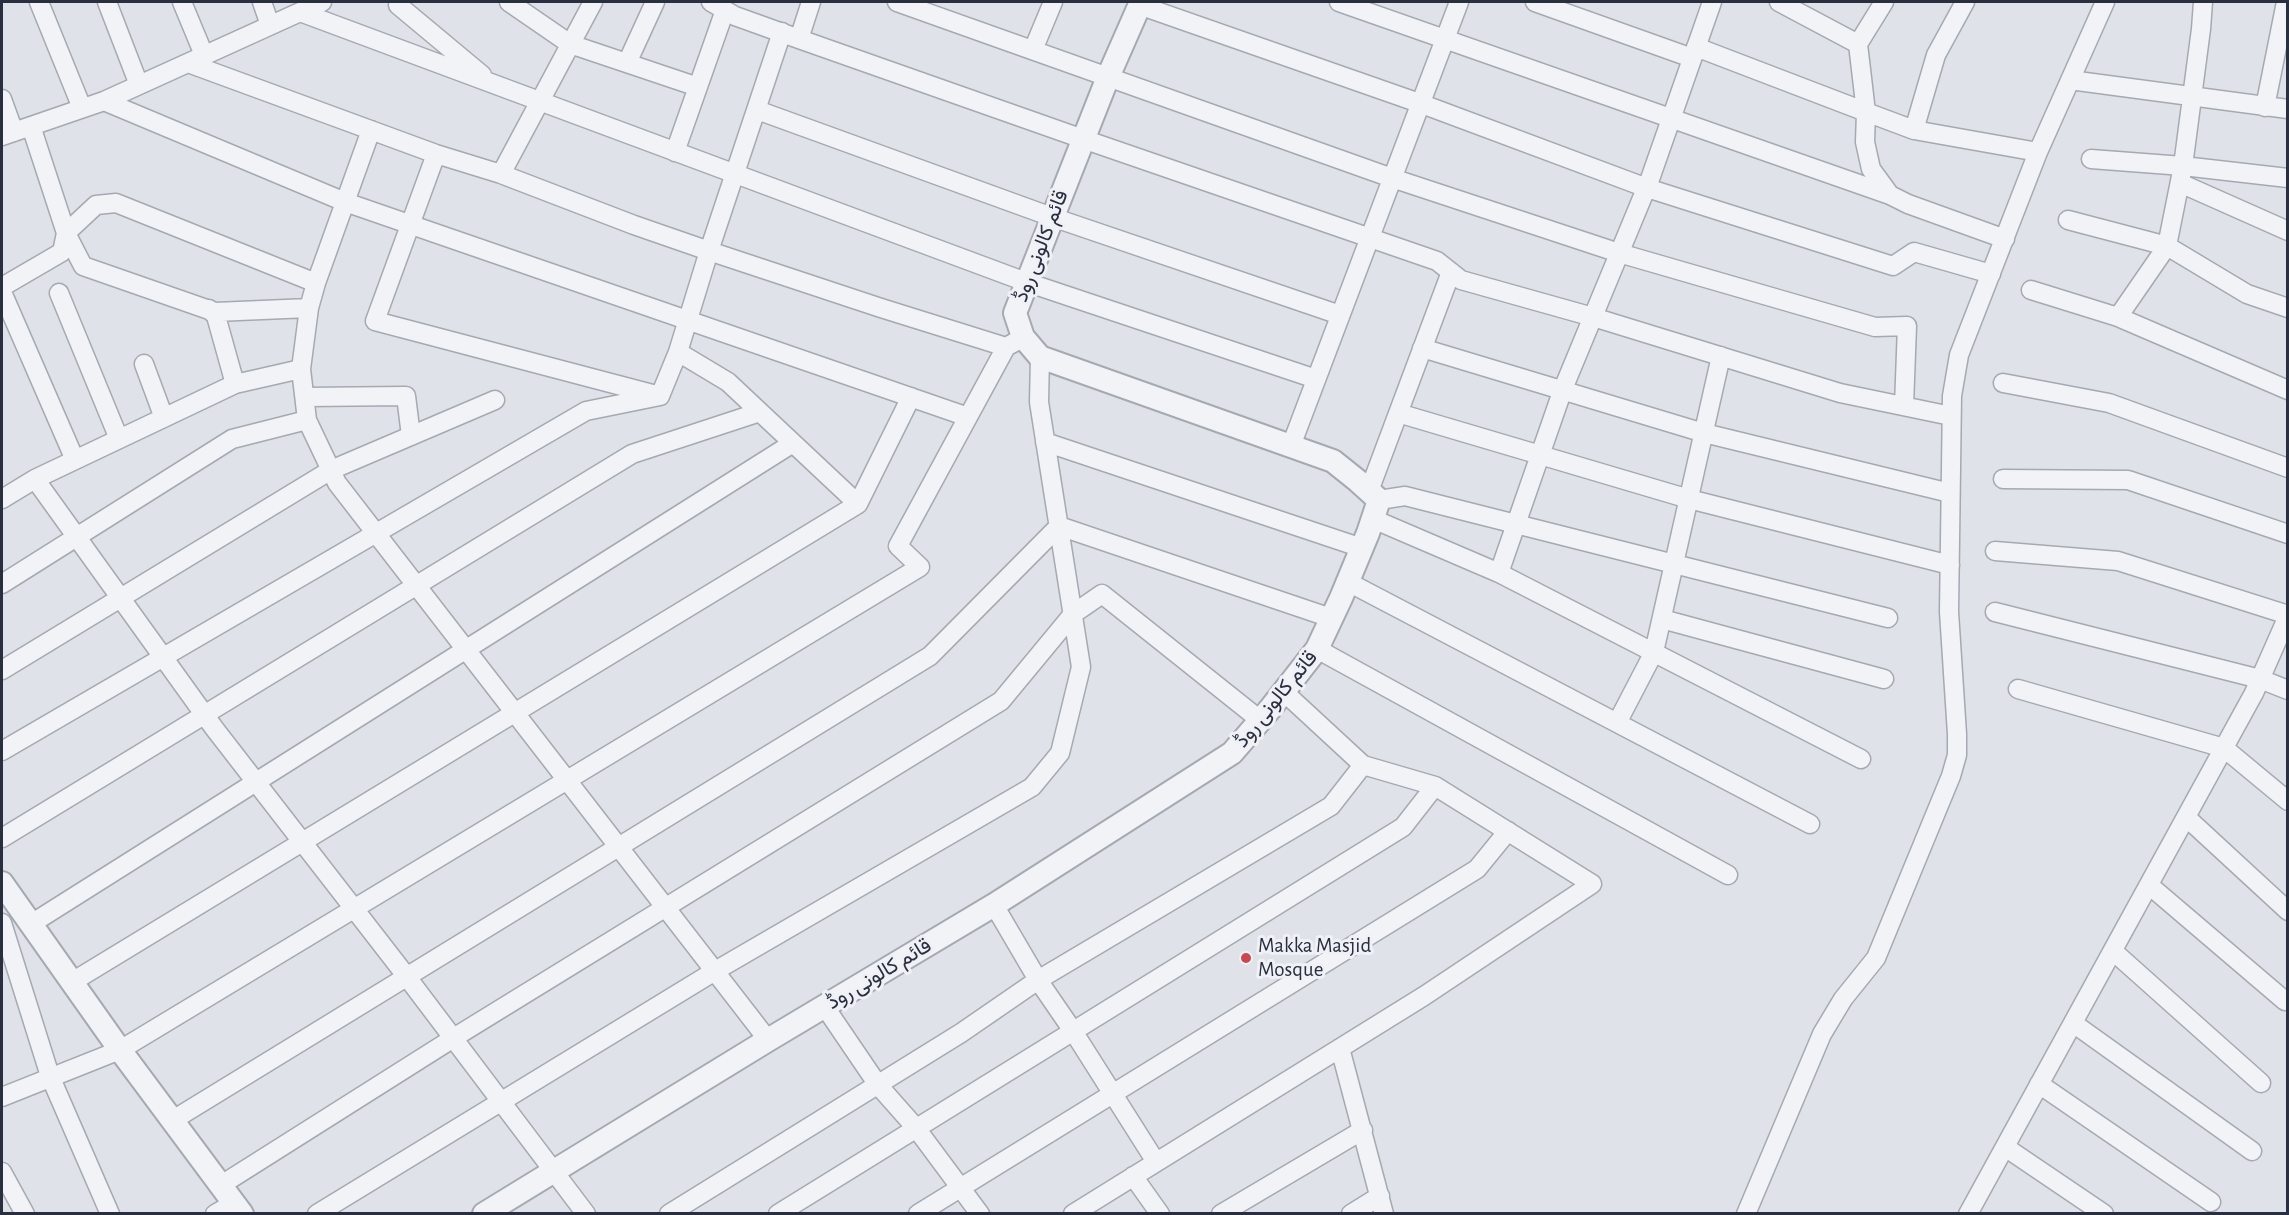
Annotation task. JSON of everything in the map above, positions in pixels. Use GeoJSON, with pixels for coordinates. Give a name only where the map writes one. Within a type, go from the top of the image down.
{"type":"FeatureCollection","features":[{"type":"Feature","properties":{"kind":"street"},"geometry":{"type":"LineString","coordinates":[[39,2],[82,108]]}},
{"type":"Feature","properties":{"kind":"street"},"geometry":{"type":"LineString","coordinates":[[107,2],[139,85]]}},
{"type":"Feature","properties":{"kind":"street"},"geometry":{"type":"LineString","coordinates":[[182,2],[196,59]]}},
{"type":"Feature","properties":{"kind":"street"},"geometry":{"type":"LineString","coordinates":[[262,2],[270,25]]}},
{"type":"Feature","properties":{"kind":"street"},"geometry":{"type":"LineString","coordinates":[[2,99],[8,134],[104,101],[322,2]]}},
{"type":"Feature","properties":{"kind":"street"},"geometry":{"type":"LineString","coordinates":[[509,2],[570,44],[698,87]]}},
{"type":"Feature","properties":{"kind":"street"},"geometry":{"type":"LineString","coordinates":[[501,174],[593,2]]}},
{"type":"Feature","properties":{"kind":"street"},"geometry":{"type":"LineString","coordinates":[[627,63],[655,2]]}},
{"type":"Feature","properties":{"kind":"street"},"geometry":{"type":"LineString","coordinates":[[660,396],[678,352],[709,251],[757,110],[791,36],[811,2]]}},
{"type":"Feature","properties":{"kind":"street"},"geometry":{"type":"LineString","coordinates":[[897,2],[1392,178],[1619,254],[1875,327],[1907,326],[1904,406]]}},
{"type":"Feature","properties":{"kind":"street"},"geometry":{"type":"LineString","coordinates":[[1033,50],[1053,2]]}},
{"type":"Feature","properties":{"kind":"street"},"geometry":{"type":"LineString","coordinates":[[1339,2],[1890,195],[1908,204],[2005,239]]}},
{"type":"Feature","properties":{"kind":"street"},"geometry":{"type":"LineString","coordinates":[[1291,446],[1459,2]]}},
{"type":"Feature","properties":{"kind":"street"},"geometry":{"type":"LineString","coordinates":[[1535,2],[1694,53],[1914,130],[2038,152]]}},
{"type":"Feature","properties":{"kind":"street"},"geometry":{"type":"LineString","coordinates":[[1499,573],[1562,390],[1647,188],[1712,2]]}},
{"type":"Feature","properties":{"kind":"street"},"geometry":{"type":"LineString","coordinates":[[1779,2],[1858,44]]}},
{"type":"Feature","properties":{"kind":"street"},"geometry":{"type":"LineString","coordinates":[[1884,2],[1858,44],[1866,112],[1865,142],[1871,169],[1890,195]]}},
{"type":"Feature","properties":{"kind":"street"},"geometry":{"type":"LineString","coordinates":[[1914,130],[1936,54],[1965,2]]}},
{"type":"Feature","properties":{"kind":"street"},"geometry":{"type":"LineString","coordinates":[[1746,1214],[1822,1034],[1843,999],[1876,958],[1952,776],[1957,755],[1957,734],[1949,612],[1951,416],[1959,355],[2038,152],[2105,2]]}},
{"type":"Feature","properties":{"kind":"street"},"geometry":{"type":"LineString","coordinates":[[2118,317],[2167,246],[2181,174],[2203,2]]}},
{"type":"Feature","properties":{"kind":"street"},"geometry":{"type":"LineString","coordinates":[[2265,107],[2286,2]]}},
{"type":"Feature","properties":{"kind":"street"},"geometry":{"type":"LineString","coordinates":[[1140,3],[1647,188],[1893,266],[1914,252],[1991,274]]}},
{"type":"Feature","properties":{"kind":"street","name":"قائم کالونی روڈ"},"geometry":{"type":"LineString","coordinates":[[1040,357],[1015,342],[1015,313],[1108,77],[1140,3]]}},
{"type":"Feature","properties":{"kind":"street"},"geometry":{"type":"LineString","coordinates":[[398,5],[492,83]]}},
{"type":"Feature","properties":{"kind":"street"},"geometry":{"type":"LineString","coordinates":[[675,152],[728,7],[791,36],[1083,140],[1437,261],[1461,280],[1593,317],[1840,393],[1951,416]]}},
{"type":"Feature","properties":{"kind":"street"},"geometry":{"type":"LineString","coordinates":[[300,12],[1026,282],[1316,379]]}},
{"type":"Feature","properties":{"kind":"street"},"geometry":{"type":"LineString","coordinates":[[2,1097],[120,1050],[920,567],[898,546],[968,417],[1015,342],[881,308],[709,251],[501,174],[436,154],[371,130],[196,59]]}},
{"type":"Feature","properties":{"kind":"street"},"geometry":{"type":"LineString","coordinates":[[2070,80],[2288,110]]}},
{"type":"Feature","properties":{"kind":"street"},"geometry":{"type":"LineString","coordinates":[[104,101],[345,202],[968,417]]}},
{"type":"Feature","properties":{"kind":"street"},"geometry":{"type":"LineString","coordinates":[[757,110],[1052,218],[1340,315]]}},
{"type":"Feature","properties":{"kind":"street"},"geometry":{"type":"LineString","coordinates":[[31,126],[66,233],[83,266],[215,312],[309,308]]}},
{"type":"Feature","properties":{"kind":"street"},"geometry":{"type":"LineString","coordinates":[[371,130],[309,308],[301,369],[308,420],[337,483],[768,1040]]}},
{"type":"Feature","properties":{"kind":"street"},"geometry":{"type":"LineString","coordinates":[[436,154],[375,321],[660,396]]}},
{"type":"Feature","properties":{"kind":"street"},"geometry":{"type":"LineString","coordinates":[[2091,159],[2181,174],[2288,178]]}},
{"type":"Feature","properties":{"kind":"street"},"geometry":{"type":"LineString","coordinates":[[2181,174],[2288,231]]}},
{"type":"Feature","properties":{"kind":"street"},"geometry":{"type":"LineString","coordinates":[[2,287],[62,252],[66,233],[96,205],[116,203],[316,283]]}},
{"type":"Feature","properties":{"kind":"street"},"geometry":{"type":"LineString","coordinates":[[2068,220],[2167,246],[2247,294],[2288,308]]}},
{"type":"Feature","properties":{"kind":"street"},"geometry":{"type":"LineString","coordinates":[[1373,503],[1398,413],[1451,272]]}},
{"type":"Feature","properties":{"kind":"street"},"geometry":{"type":"LineString","coordinates":[[2031,290],[2118,317],[2288,390]]}},
{"type":"Feature","properties":{"kind":"street"},"geometry":{"type":"LineString","coordinates":[[2,292],[75,460]]}},
{"type":"Feature","properties":{"kind":"street"},"geometry":{"type":"LineString","coordinates":[[59,293],[119,439]]}},
{"type":"Feature","properties":{"kind":"street"},"geometry":{"type":"LineString","coordinates":[[209,309],[216,316],[235,384]]}},
{"type":"Feature","properties":{"kind":"street"},"geometry":{"type":"LineString","coordinates":[[1422,348],[1704,433],[1950,493]]}},
{"type":"Feature","properties":{"kind":"street"},"geometry":{"type":"LineString","coordinates":[[678,352],[728,382],[858,504]]}},
{"type":"Feature","properties":{"kind":"street"},"geometry":{"type":"LineString","coordinates":[[1617,723],[1654,652],[1721,356]]}},
{"type":"Feature","properties":{"kind":"street"},"geometry":{"type":"LineString","coordinates":[[317,1214],[715,971],[1032,787],[1060,753],[1081,667],[1039,402],[1040,357],[1333,461],[1373,503],[1499,573],[1861,759]]}},
{"type":"Feature","properties":{"kind":"street"},"geometry":{"type":"LineString","coordinates":[[144,364],[164,418]]}},
{"type":"Feature","properties":{"kind":"street"},"geometry":{"type":"LineString","coordinates":[[2,499],[35,479],[235,384],[301,369]]}},
{"type":"Feature","properties":{"kind":"street"},"geometry":{"type":"LineString","coordinates":[[2003,383],[2109,403],[2288,468]]}},
{"type":"Feature","properties":{"kind":"street"},"geometry":{"type":"LineString","coordinates":[[305,397],[406,396],[411,436]]}},
{"type":"Feature","properties":{"kind":"street"},"geometry":{"type":"LineString","coordinates":[[2,751],[586,411],[660,396]]}},
{"type":"Feature","properties":{"kind":"street"},"geometry":{"type":"LineString","coordinates":[[72,982],[858,504],[911,397]]}},
{"type":"Feature","properties":{"kind":"street"},"geometry":{"type":"LineString","coordinates":[[2,670],[331,470],[495,400]]}},
{"type":"Feature","properties":{"kind":"street"},"geometry":{"type":"LineString","coordinates":[[2,838],[632,454],[760,412]]}},
{"type":"Feature","properties":{"kind":"street"},"geometry":{"type":"LineString","coordinates":[[1398,413],[1689,499],[1950,565]]}},
{"type":"Feature","properties":{"kind":"street"},"geometry":{"type":"LineString","coordinates":[[2,584],[232,440],[308,420]]}},
{"type":"Feature","properties":{"kind":"street"},"geometry":{"type":"LineString","coordinates":[[1046,442],[1362,548]]}},
{"type":"Feature","properties":{"kind":"street"},"geometry":{"type":"LineString","coordinates":[[31,924],[793,443]]}},
{"type":"Feature","properties":{"kind":"street"},"geometry":{"type":"LineString","coordinates":[[35,479],[204,714],[586,1214]]}},
{"type":"Feature","properties":{"kind":"street"},"geometry":{"type":"LineString","coordinates":[[2003,479],[2128,480],[2288,534]]}},
{"type":"Feature","properties":{"kind":"street"},"geometry":{"type":"LineString","coordinates":[[1373,503],[1405,496],[1888,618]]}},
{"type":"Feature","properties":{"kind":"street","name":"قائم کالونی روڈ"},"geometry":{"type":"LineString","coordinates":[[484,1214],[768,1040],[994,906],[1232,753],[1317,649],[1362,548],[1373,503]]}},
{"type":"Feature","properties":{"kind":"street"},"geometry":{"type":"LineString","coordinates":[[1059,526],[1331,618]]}},
{"type":"Feature","properties":{"kind":"street"},"geometry":{"type":"LineString","coordinates":[[173,1120],[930,656],[1059,526]]}},
{"type":"Feature","properties":{"kind":"street"},"geometry":{"type":"LineString","coordinates":[[1970,1213],[2224,748],[2260,679],[2288,615],[2118,561],[1995,551]]}},
{"type":"Feature","properties":{"kind":"street"},"geometry":{"type":"LineString","coordinates":[[1348,582],[1810,824]]}},
{"type":"Feature","properties":{"kind":"street"},"geometry":{"type":"LineString","coordinates":[[2,883],[120,1050],[173,1120],[228,1204],[453,1038],[1001,701],[1073,614],[1102,594],[1260,720]]}},
{"type":"Feature","properties":{"kind":"street"},"geometry":{"type":"LineString","coordinates":[[1995,612],[2260,679],[2288,690]]}},
{"type":"Feature","properties":{"kind":"street"},"geometry":{"type":"LineString","coordinates":[[1662,619],[1884,679]]}},
{"type":"Feature","properties":{"kind":"street"},"geometry":{"type":"LineString","coordinates":[[1317,649],[1728,874]]}},
{"type":"Feature","properties":{"kind":"street"},"geometry":{"type":"LineString","coordinates":[[2018,689],[2224,748],[2288,801]]}},
{"type":"Feature","properties":{"kind":"street"},"geometry":{"type":"LineString","coordinates":[[1072,1214],[1424,996],[1592,884],[1435,786],[1363,765],[1284,692]]}},
{"type":"Feature","properties":{"kind":"street"},"geometry":{"type":"LineString","coordinates":[[669,1214],[961,1033],[1038,980],[1331,806],[1363,765]]}},
{"type":"Feature","properties":{"kind":"street"},"geometry":{"type":"LineString","coordinates":[[778,1214],[1403,827],[1435,786]]}},
{"type":"Feature","properties":{"kind":"street"},"geometry":{"type":"LineString","coordinates":[[2186,817],[2288,911]]}},
{"type":"Feature","properties":{"kind":"street"},"geometry":{"type":"LineString","coordinates":[[918,1214],[1476,869],[1508,831]]}},
{"type":"Feature","properties":{"kind":"street"},"geometry":{"type":"LineString","coordinates":[[2149,885],[2285,1001]]}},
{"type":"Feature","properties":{"kind":"street"},"geometry":{"type":"LineString","coordinates":[[994,906],[1038,980],[1156,1162]]}},
{"type":"Feature","properties":{"kind":"street"},"geometry":{"type":"LineString","coordinates":[[2,923],[50,1076],[110,1214]]}},
{"type":"Feature","properties":{"kind":"street"},"geometry":{"type":"LineString","coordinates":[[2113,951],[2261,1083]]}},
{"type":"Feature","properties":{"kind":"street"},"geometry":{"type":"LineString","coordinates":[[825,1007],[878,1085],[916,1128],[980,1214]]}},
{"type":"Feature","properties":{"kind":"street"},"geometry":{"type":"LineString","coordinates":[[2073,1023],[2252,1151]]}},
{"type":"Feature","properties":{"kind":"street"},"geometry":{"type":"LineString","coordinates":[[1340,1048],[1382,1205],[1351,1214]]}},
{"type":"Feature","properties":{"kind":"street"},"geometry":{"type":"LineString","coordinates":[[2039,1084],[2211,1202]]}},
{"type":"Feature","properties":{"kind":"street"},"geometry":{"type":"LineString","coordinates":[[1221,1214],[1363,1130]]}},
{"type":"Feature","properties":{"kind":"street"},"geometry":{"type":"LineString","coordinates":[[2005,1147],[2103,1214]]}},
{"type":"Feature","properties":{"kind":"street"},"geometry":{"type":"LineString","coordinates":[[2,1172],[25,1214]]}},
{"type":"Feature","properties":{"kind":"street"},"geometry":{"type":"LineString","coordinates":[[1133,1176],[1160,1214]]}},
{"type":"Feature","properties":{"kind":"place","name":"Makka Masjid Mosque"},"geometry":{"type":"Point","coordinates":[1246,958]}}]}
